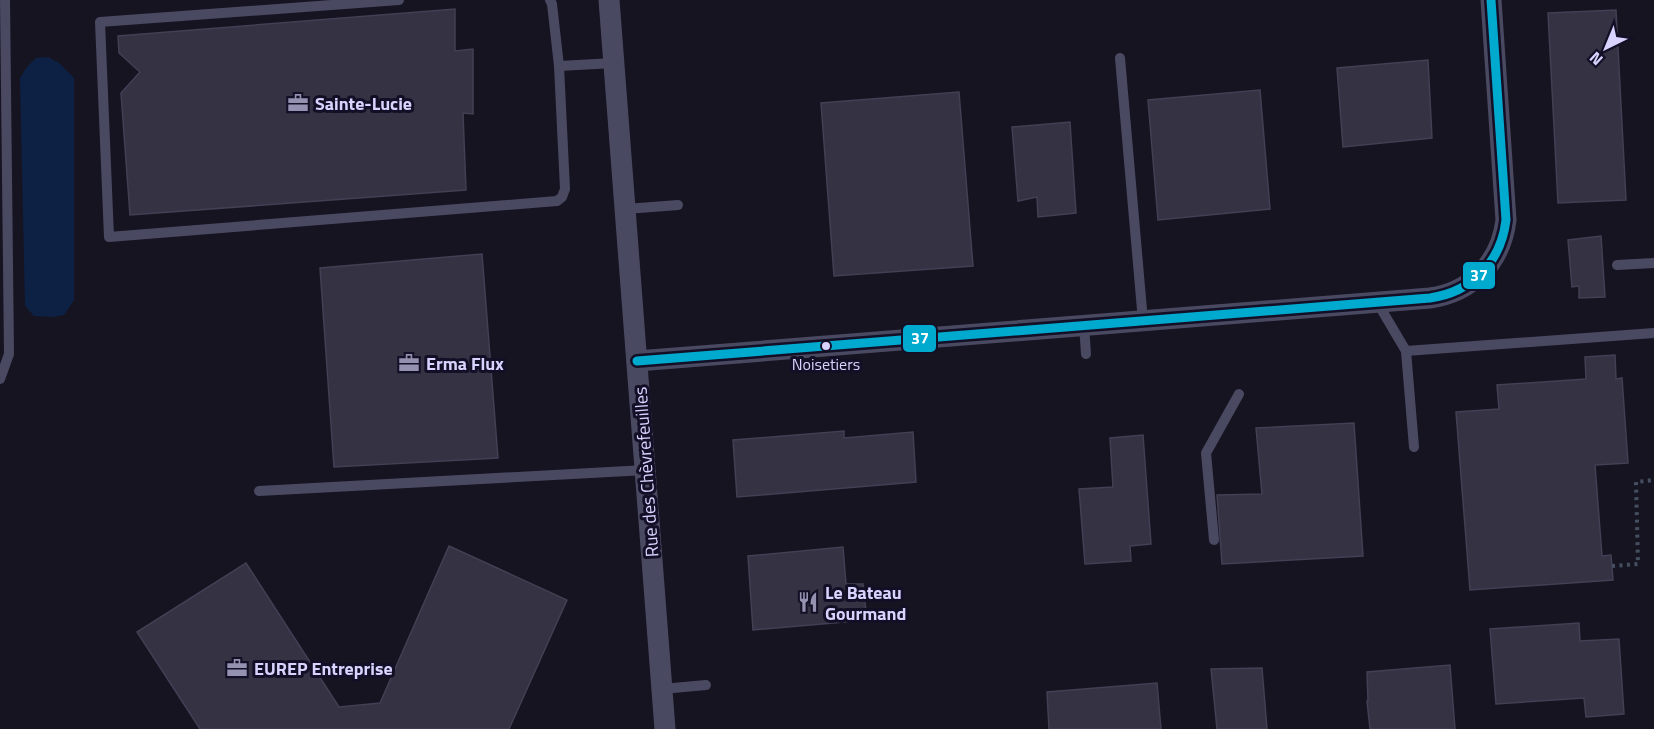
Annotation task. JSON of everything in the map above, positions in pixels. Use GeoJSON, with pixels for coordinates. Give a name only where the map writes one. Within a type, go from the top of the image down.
{"type":"FeatureCollection","features":[{"type":"Feature","properties":{"kind":"street","name":"Rue des Chèvrefeuilles"},"geometry":{"type":"LineString","coordinates":[[609,0],[665,729]]}},
{"type":"Feature","properties":{"kind":"street"},"geometry":{"type":"LineString","coordinates":[[637,361],[1445,296],[1481,274],[1498,249],[1504,235],[1506,202],[1491,0]]}},
{"type":"Feature","properties":{"kind":"lane"},"geometry":{"type":"LineString","coordinates":[[0,379],[9,354],[5,0]]}},
{"type":"Feature","properties":{"kind":"lane"},"geometry":{"type":"LineString","coordinates":[[399,0],[100,22],[109,237],[557,201],[562,197],[565,189],[559,66],[550,0]]}},
{"type":"Feature","properties":{"kind":"lane"},"geometry":{"type":"LineString","coordinates":[[1120,58],[1143,321]]}},
{"type":"Feature","properties":{"kind":"lane"},"geometry":{"type":"LineString","coordinates":[[559,66],[614,63]]}},
{"type":"Feature","properties":{"kind":"lane"},"geometry":{"type":"LineString","coordinates":[[626,210],[678,205]]}},
{"type":"Feature","properties":{"kind":"lane"},"geometry":{"type":"LineString","coordinates":[[1617,265],[1654,263]]}},
{"type":"Feature","properties":{"kind":"lane"},"geometry":{"type":"LineString","coordinates":[[1377,302],[1406,351],[1414,447]]}},
{"type":"Feature","properties":{"kind":"lane"},"geometry":{"type":"LineString","coordinates":[[1084,325],[1086,354]]}},
{"type":"Feature","properties":{"kind":"lane"},"geometry":{"type":"LineString","coordinates":[[1406,351],[1654,333]]}},
{"type":"Feature","properties":{"kind":"lane"},"geometry":{"type":"LineString","coordinates":[[1214,540],[1206,453],[1239,394]]}},
{"type":"Feature","properties":{"kind":"lane"},"geometry":{"type":"LineString","coordinates":[[259,491],[646,470]]}},
{"type":"Feature","properties":{"kind":"lane"},"geometry":{"type":"LineString","coordinates":[[662,689],[706,685]]}},
{"type":"Feature","properties":{"kind":"path"},"geometry":{"type":"LineString","coordinates":[[1612,566],[1638,564],[1636,482],[1654,480]]}},
{"type":"Feature","properties":{"kind":"water"},"geometry":{"type":"Polygon","coordinates":[[[48,57],[59,63],[74,78],[74,300],[64,315],[52,317],[34,316],[25,306],[20,78],[36,58],[48,57]]]}},
{"type":"Feature","properties":{"kind":"building","name":"Sainte-Lucie"},"geometry":{"type":"Polygon","coordinates":[[[455,9],[455,51],[473,49],[473,114],[463,113],[466,190],[130,215],[121,93],[140,72],[119,53],[118,36],[455,9]]]}},
{"type":"Feature","properties":{"kind":"building"},"geometry":{"type":"Polygon","coordinates":[[[1616,10],[1626,200],[1558,203],[1548,13],[1616,10]]]}},
{"type":"Feature","properties":{"kind":"building"},"geometry":{"type":"Polygon","coordinates":[[[1428,60],[1432,138],[1343,147],[1337,68],[1428,60]]]}},
{"type":"Feature","properties":{"kind":"building"},"geometry":{"type":"Polygon","coordinates":[[[1260,90],[1270,209],[1158,220],[1148,100],[1260,90]]]}},
{"type":"Feature","properties":{"kind":"building"},"geometry":{"type":"Polygon","coordinates":[[[959,92],[973,266],[834,276],[821,103],[959,92]]]}},
{"type":"Feature","properties":{"kind":"building"},"geometry":{"type":"Polygon","coordinates":[[[1070,122],[1076,213],[1038,217],[1037,197],[1018,201],[1012,127],[1070,122]]]}},
{"type":"Feature","properties":{"kind":"building"},"geometry":{"type":"Polygon","coordinates":[[[1601,236],[1605,297],[1579,298],[1579,286],[1572,287],[1568,240],[1601,236]]]}},
{"type":"Feature","properties":{"kind":"building","name":"Erma Flux"},"geometry":{"type":"Polygon","coordinates":[[[482,254],[498,458],[334,467],[320,268],[482,254]]]}},
{"type":"Feature","properties":{"kind":"building"},"geometry":{"type":"Polygon","coordinates":[[[1615,355],[1616,379],[1622,378],[1628,463],[1595,465],[1602,556],[1611,555],[1613,580],[1470,590],[1456,412],[1499,409],[1497,385],[1586,379],[1585,357],[1615,355]]]}},
{"type":"Feature","properties":{"kind":"building"},"geometry":{"type":"Polygon","coordinates":[[[1354,423],[1363,556],[1222,564],[1217,495],[1262,494],[1256,428],[1354,423]]]}},
{"type":"Feature","properties":{"kind":"building"},"geometry":{"type":"Polygon","coordinates":[[[844,431],[844,438],[913,432],[916,482],[737,497],[733,440],[844,431]]]}},
{"type":"Feature","properties":{"kind":"building"},"geometry":{"type":"Polygon","coordinates":[[[1143,435],[1151,544],[1130,546],[1131,561],[1085,564],[1079,489],[1113,487],[1110,438],[1143,435]]]}},
{"type":"Feature","properties":{"kind":"building","name":"EUREP Entreprise"},"geometry":{"type":"Polygon","coordinates":[[[449,546],[567,600],[509,729],[200,729],[137,632],[246,563],[339,707],[380,703],[449,546]]]}},
{"type":"Feature","properties":{"kind":"building","name":"Le Bateau Gourmand"},"geometry":{"type":"Polygon","coordinates":[[[843,547],[846,584],[863,584],[867,620],[753,630],[748,556],[843,547]]]}},
{"type":"Feature","properties":{"kind":"building"},"geometry":{"type":"Polygon","coordinates":[[[1579,623],[1580,641],[1619,639],[1624,714],[1586,717],[1584,698],[1496,704],[1490,629],[1579,623]]]}},
{"type":"Feature","properties":{"kind":"building"},"geometry":{"type":"Polygon","coordinates":[[[1450,665],[1455,729],[1370,729],[1367,672],[1450,665]]]}},
{"type":"Feature","properties":{"kind":"building"},"geometry":{"type":"Polygon","coordinates":[[[1262,668],[1267,729],[1217,729],[1211,669],[1262,668]]]}},
{"type":"Feature","properties":{"kind":"building"},"geometry":{"type":"Polygon","coordinates":[[[1157,683],[1161,729],[1049,729],[1047,692],[1157,683]]]}},
{"type":"Feature","properties":{"kind":"transit line","name":"37"},"geometry":{"type":"LineString","coordinates":[[637,361],[1445,295],[1471,282],[1491,262],[1498,249],[1506,220],[1491,0]]}},
{"type":"Feature","properties":{"kind":"place","name":"Sainte-Lucie"},"geometry":{"type":"Point","coordinates":[298,103]}},
{"type":"Feature","properties":{"kind":"place","name":"Noisetiers"},"geometry":{"type":"Point","coordinates":[826,346]}},
{"type":"Feature","properties":{"kind":"place","name":"Erma Flux"},"geometry":{"type":"Point","coordinates":[409,363]}},
{"type":"Feature","properties":{"kind":"place","name":"Le Bateau Gourmand"},"geometry":{"type":"Point","coordinates":[808,602]}},
{"type":"Feature","properties":{"kind":"place","name":"EUREP Entreprise"},"geometry":{"type":"Point","coordinates":[237,668]}}]}
